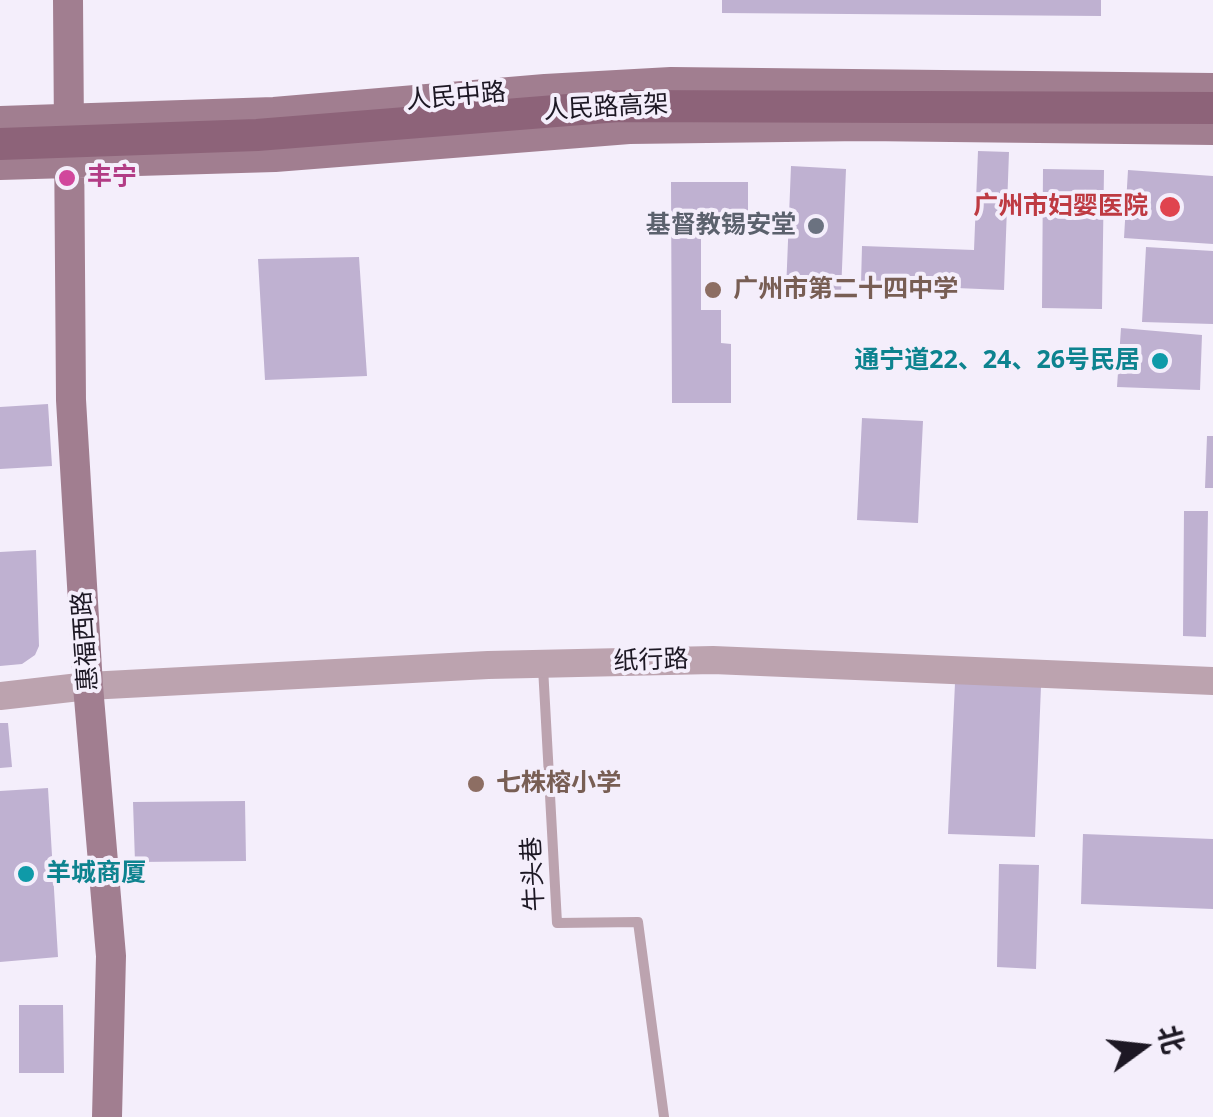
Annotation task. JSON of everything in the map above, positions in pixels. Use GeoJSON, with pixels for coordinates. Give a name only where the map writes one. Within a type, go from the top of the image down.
{"type":"FeatureCollection","features":[{"type":"Feature","properties":{"kind":"main road","name":"惠福西路"},"geometry":{"type":"LineString","coordinates":[[68,0],[71,400],[88,686],[111,956],[106,1117]]}},
{"type":"Feature","properties":{"kind":"main road","name":"人民中路"},"geometry":{"type":"LineString","coordinates":[[0,121],[274,112],[671,82],[1213,88]]}},
{"type":"Feature","properties":{"kind":"main road","name":"人民路高架"},"geometry":{"type":"LineString","coordinates":[[0,144],[257,136],[618,106],[1213,108]]}},
{"type":"Feature","properties":{"kind":"main road","name":"人民中路"},"geometry":{"type":"LineString","coordinates":[[0,165],[322,154],[628,128],[1213,130]]}},
{"type":"Feature","properties":{"kind":"street","name":"纸行路"},"geometry":{"type":"LineString","coordinates":[[0,696],[88,686],[712,660],[1213,682]]}},
{"type":"Feature","properties":{"kind":"lane","name":"牛头巷"},"geometry":{"type":"LineString","coordinates":[[543,665],[557,923],[638,922],[664,1117]]}},
{"type":"Feature","properties":{"kind":"building"},"geometry":{"type":"Polygon","coordinates":[[[722,0],[1101,0],[1101,16],[722,13],[722,0]]]}},
{"type":"Feature","properties":{"kind":"building"},"geometry":{"type":"Polygon","coordinates":[[[978,151],[1009,152],[1004,290],[861,284],[862,246],[974,250],[978,151]]]}},
{"type":"Feature","properties":{"kind":"building","name":"基督教锡安堂"},"geometry":{"type":"Polygon","coordinates":[[[791,166],[846,169],[841,293],[786,291],[791,166]]]}},
{"type":"Feature","properties":{"kind":"building"},"geometry":{"type":"Polygon","coordinates":[[[1043,169],[1104,170],[1102,309],[1042,308],[1043,169]]]}},
{"type":"Feature","properties":{"kind":"building","name":"广州市妇婴医院"},"geometry":{"type":"Polygon","coordinates":[[[1128,170],[1213,176],[1213,244],[1124,238],[1128,170]]]}},
{"type":"Feature","properties":{"kind":"building"},"geometry":{"type":"Polygon","coordinates":[[[671,182],[748,182],[748,226],[701,226],[701,310],[721,310],[721,343],[731,344],[731,403],[672,403],[671,182]]]}},
{"type":"Feature","properties":{"kind":"building"},"geometry":{"type":"Polygon","coordinates":[[[1146,247],[1213,251],[1213,324],[1142,322],[1146,247]]]}},
{"type":"Feature","properties":{"kind":"building"},"geometry":{"type":"Polygon","coordinates":[[[359,257],[367,376],[265,380],[258,259],[359,257]]]}},
{"type":"Feature","properties":{"kind":"building","name":"通宁道22、24、26号民居"},"geometry":{"type":"Polygon","coordinates":[[[1121,328],[1202,335],[1200,390],[1117,387],[1121,328]]]}},
{"type":"Feature","properties":{"kind":"building"},"geometry":{"type":"Polygon","coordinates":[[[48,404],[52,466],[0,469],[0,407],[48,404]]]}},
{"type":"Feature","properties":{"kind":"building"},"geometry":{"type":"Polygon","coordinates":[[[862,418],[923,421],[918,523],[857,520],[862,418]]]}},
{"type":"Feature","properties":{"kind":"building"},"geometry":{"type":"Polygon","coordinates":[[[1207,436],[1213,436],[1213,488],[1205,488],[1207,436]]]}},
{"type":"Feature","properties":{"kind":"building"},"geometry":{"type":"Polygon","coordinates":[[[1184,511],[1208,511],[1206,637],[1183,636],[1184,511]]]}},
{"type":"Feature","properties":{"kind":"building"},"geometry":{"type":"Polygon","coordinates":[[[36,550],[39,646],[35,655],[22,664],[0,666],[0,552],[36,550]]]}},
{"type":"Feature","properties":{"kind":"building"},"geometry":{"type":"Polygon","coordinates":[[[955,683],[1041,686],[1035,837],[948,834],[955,683]]]}},
{"type":"Feature","properties":{"kind":"building"},"geometry":{"type":"Polygon","coordinates":[[[0,723],[8,723],[12,767],[0,768],[0,723]]]}},
{"type":"Feature","properties":{"kind":"building","name":"羊城商厦"},"geometry":{"type":"Polygon","coordinates":[[[48,788],[58,957],[0,962],[0,791],[48,788]]]}},
{"type":"Feature","properties":{"kind":"building"},"geometry":{"type":"Polygon","coordinates":[[[245,801],[246,861],[135,862],[133,802],[245,801]]]}},
{"type":"Feature","properties":{"kind":"building"},"geometry":{"type":"Polygon","coordinates":[[[1083,834],[1213,839],[1213,909],[1081,904],[1083,834]]]}},
{"type":"Feature","properties":{"kind":"building"},"geometry":{"type":"Polygon","coordinates":[[[999,864],[1039,865],[1036,969],[997,967],[999,864]]]}},
{"type":"Feature","properties":{"kind":"building"},"geometry":{"type":"Polygon","coordinates":[[[19,1005],[63,1005],[64,1073],[19,1073],[19,1005]]]}},
{"type":"Feature","properties":{"kind":"place","name":"丰宁"},"geometry":{"type":"Point","coordinates":[67,178]}},
{"type":"Feature","properties":{"kind":"place","name":"广州市妇婴医院"},"geometry":{"type":"Point","coordinates":[1170,207]}},
{"type":"Feature","properties":{"kind":"place","name":"基督教锡安堂"},"geometry":{"type":"Point","coordinates":[816,226]}},
{"type":"Feature","properties":{"kind":"place","name":"广州市第二十四中学"},"geometry":{"type":"Point","coordinates":[713,290]}},
{"type":"Feature","properties":{"kind":"place","name":"通宁道22、24、26号民居"},"geometry":{"type":"Point","coordinates":[1160,361]}},
{"type":"Feature","properties":{"kind":"place","name":"七株榕小学"},"geometry":{"type":"Point","coordinates":[476,784]}},
{"type":"Feature","properties":{"kind":"place","name":"羊城商厦"},"geometry":{"type":"Point","coordinates":[26,874]}}]}
